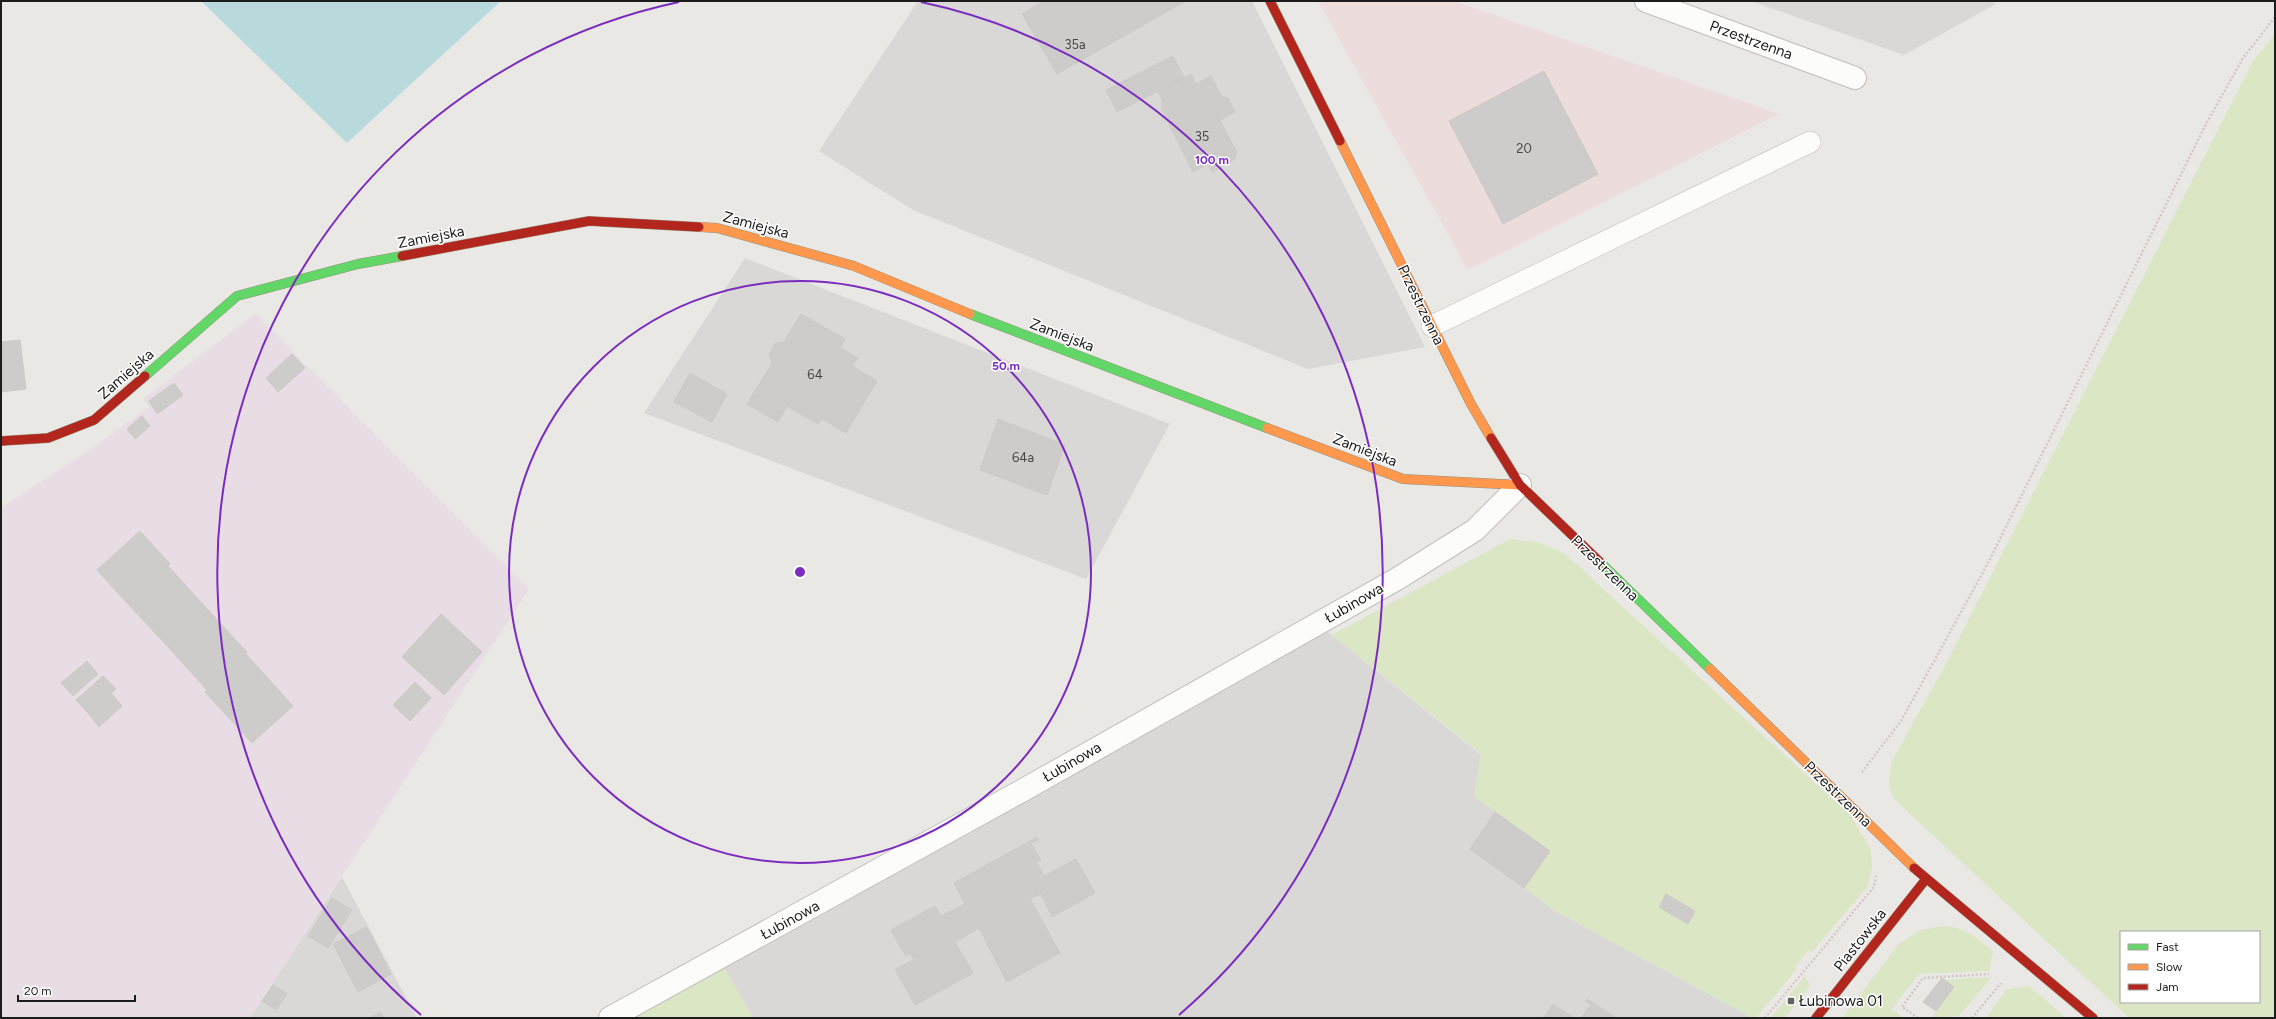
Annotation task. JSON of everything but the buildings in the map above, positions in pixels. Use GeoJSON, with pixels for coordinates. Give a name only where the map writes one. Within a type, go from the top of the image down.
{"type":"FeatureCollection","features":[{"type":"Feature","properties":{"kind":"street","name":"Przestrzenna"},"geometry":{"type":"LineString","coordinates":[[1270,1],[1470,404],[1520,485],[1926,878],[2093,1018]]}},
{"type":"Feature","properties":{"kind":"street","name":"Przestrzenna"},"geometry":{"type":"LineString","coordinates":[[1646,1],[1855,78]]}},
{"type":"Feature","properties":{"kind":"street","name":"Zamiejska"},"geometry":{"type":"LineString","coordinates":[[1,441],[48,438],[94,420],[237,296],[358,264],[589,221],[717,228],[854,266],[1006,329],[1403,479],[1520,485]]}},
{"type":"Feature","properties":{"kind":"street","name":"Łubinowa"},"geometry":{"type":"LineString","coordinates":[[610,1018],[1025,789],[1397,579],[1475,530],[1520,485]]}},
{"type":"Feature","properties":{"kind":"street","name":"Piastowska"},"geometry":{"type":"LineString","coordinates":[[1816,1018],[1926,878]]}},
{"type":"Feature","properties":{"kind":"lane"},"geometry":{"type":"LineString","coordinates":[[1432,326],[1810,142]]}},
{"type":"Feature","properties":{"kind":"path"},"geometry":{"type":"LineString","coordinates":[[1842,798],[1900,721],[1988,563],[2206,124],[2242,58],[2275,17]]}},
{"type":"Feature","properties":{"kind":"path"},"geometry":{"type":"LineString","coordinates":[[1764,1018],[1874,887],[1877,873]]}},
{"type":"Feature","properties":{"kind":"path"},"geometry":{"type":"LineString","coordinates":[[1918,1018],[1902,1007],[1923,978],[1991,973],[2011,950]]}},
{"type":"Feature","properties":{"kind":"path"},"geometry":{"type":"LineString","coordinates":[[1972,1018],[2021,958]]}},
{"type":"Feature","properties":{"kind":"shaded area"},"geometry":{"type":"Polygon","coordinates":[[[918,1],[1252,1],[1425,347],[1308,369],[913,210],[819,151],[918,1]]]}},
{"type":"Feature","properties":{"kind":"shaded area"},"geometry":{"type":"Polygon","coordinates":[[[1318,1],[1454,1],[1779,114],[1468,270],[1318,1]]]}},
{"type":"Feature","properties":{"kind":"shaded area"},"geometry":{"type":"Polygon","coordinates":[[[1751,1],[1991,1],[1996,4],[1904,55],[1751,1]]]}},
{"type":"Feature","properties":{"kind":"shaded area"},"geometry":{"type":"Polygon","coordinates":[[[745,258],[1170,424],[1086,579],[644,413],[745,258]]]}},
{"type":"Feature","properties":{"kind":"shaded area"},"geometry":{"type":"Polygon","coordinates":[[[255,314],[529,589],[250,1018],[1,1018],[1,508],[91,449],[149,407],[143,399],[255,314]]]}},
{"type":"Feature","properties":{"kind":"shaded area"},"geometry":{"type":"Polygon","coordinates":[[[1328,632],[1481,755],[1474,796],[1550,851],[1525,888],[1555,911],[1753,1018],[753,1018],[723,966],[1328,632]]]}},
{"type":"Feature","properties":{"kind":"shaded area"},"geometry":{"type":"Polygon","coordinates":[[[342,877],[417,1018],[250,1018],[342,877]]]}},
{"type":"Feature","properties":{"kind":"green space"},"geometry":{"type":"Polygon","coordinates":[[[2275,34],[2275,1018],[2129,1018],[1895,800],[1892,795],[1889,781],[1892,761],[1949,658],[2253,61],[2275,34]]]}},
{"type":"Feature","properties":{"kind":"green space"},"geometry":{"type":"Polygon","coordinates":[[[1510,539],[1538,542],[1564,553],[1851,816],[1871,850],[1872,867],[1868,886],[1812,952],[1808,950],[1795,967],[1797,969],[1756,1018],[1753,1018],[1555,911],[1524,888],[1549,851],[1474,796],[1481,754],[1332,635],[1510,539]]]}},
{"type":"Feature","properties":{"kind":"green space"},"geometry":{"type":"Polygon","coordinates":[[[1943,926],[1957,928],[1970,934],[1993,951],[1989,971],[1919,974],[1892,1009],[1904,1018],[1842,1018],[1899,944],[1921,930],[1943,926]]]}},
{"type":"Feature","properties":{"kind":"green space"},"geometry":{"type":"Polygon","coordinates":[[[723,966],[753,1018],[633,1018],[723,966]]]}},
{"type":"Feature","properties":{"kind":"green space"},"geometry":{"type":"Polygon","coordinates":[[[1805,976],[1810,986],[1785,1018],[1770,1018],[1805,976]]]}},
{"type":"Feature","properties":{"kind":"green space"},"geometry":{"type":"Polygon","coordinates":[[[1992,977],[1959,1016],[1935,1018],[1932,1016],[1954,988],[1944,980],[1992,977]]]}},
{"type":"Feature","properties":{"kind":"green space"},"geometry":{"type":"Polygon","coordinates":[[[2029,986],[2066,1018],[1986,1018],[2007,989],[2029,986]]]}},
{"type":"Feature","properties":{"kind":"water"},"geometry":{"type":"Polygon","coordinates":[[[201,1],[501,1],[347,143],[201,1]]]}},
{"type":"Feature","properties":{"kind":"traffic: fast"},"geometry":{"type":"LineString","coordinates":[[145,376],[237,296],[358,264],[402,256]]}},
{"type":"Feature","properties":{"kind":"traffic: fast"},"geometry":{"type":"LineString","coordinates":[[970,314],[1267,428]]}},
{"type":"Feature","properties":{"kind":"traffic: fast"},"geometry":{"type":"LineString","coordinates":[[1601,563],[1710,669]]}},
{"type":"Feature","properties":{"kind":"traffic: slow"},"geometry":{"type":"LineString","coordinates":[[1340,141],[1471,404],[1491,438]]}},
{"type":"Feature","properties":{"kind":"traffic: slow"},"geometry":{"type":"LineString","coordinates":[[699,227],[717,228],[854,266],[970,314]]}},
{"type":"Feature","properties":{"kind":"traffic: slow"},"geometry":{"type":"LineString","coordinates":[[1267,428],[1403,479],[1520,485]]}},
{"type":"Feature","properties":{"kind":"traffic: slow"},"geometry":{"type":"LineString","coordinates":[[1710,669],[1914,868]]}},
{"type":"Feature","properties":{"kind":"traffic: jam"},"geometry":{"type":"LineString","coordinates":[[1270,1],[1340,141]]}},
{"type":"Feature","properties":{"kind":"traffic: jam"},"geometry":{"type":"LineString","coordinates":[[402,256],[589,221],[699,227]]}},
{"type":"Feature","properties":{"kind":"traffic: jam"},"geometry":{"type":"LineString","coordinates":[[1,441],[48,438],[94,420],[145,376]]}},
{"type":"Feature","properties":{"kind":"traffic: jam"},"geometry":{"type":"LineString","coordinates":[[1491,438],[1520,485],[1601,563]]}},
{"type":"Feature","properties":{"kind":"traffic: jam"},"geometry":{"type":"LineString","coordinates":[[1914,868],[2093,1018]]}},
{"type":"Feature","properties":{"kind":"traffic: jam"},"geometry":{"type":"LineString","coordinates":[[1816,1018],[1926,879]]}},
{"type":"Feature","properties":{"kind":"place","name":"Łubinowa 01"},"geometry":{"type":"Point","coordinates":[1791,1001]}}]}
